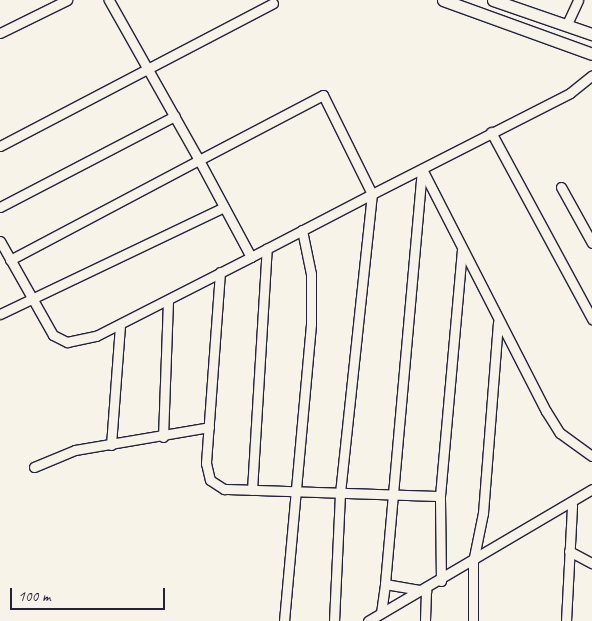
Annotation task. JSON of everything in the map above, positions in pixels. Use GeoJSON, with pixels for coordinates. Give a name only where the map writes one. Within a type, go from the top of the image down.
{"type":"FeatureCollection","features":[{"type":"Feature","properties":{"kind":"street"},"geometry":{"type":"LineString","coordinates":[[0,33],[67,0]]}},
{"type":"Feature","properties":{"kind":"street"},"geometry":{"type":"LineString","coordinates":[[109,0],[150,71],[251,257]]}},
{"type":"Feature","properties":{"kind":"street"},"geometry":{"type":"LineString","coordinates":[[443,0],[592,54]]}},
{"type":"Feature","properties":{"kind":"street"},"geometry":{"type":"LineString","coordinates":[[493,0],[592,34]]}},
{"type":"Feature","properties":{"kind":"street"},"geometry":{"type":"LineString","coordinates":[[567,24],[578,0]]}},
{"type":"Feature","properties":{"kind":"street"},"geometry":{"type":"LineString","coordinates":[[0,146],[150,71],[273,3]]}},
{"type":"Feature","properties":{"kind":"street"},"geometry":{"type":"LineString","coordinates":[[511,25],[518,8]]}},
{"type":"Feature","properties":{"kind":"street"},"geometry":{"type":"LineString","coordinates":[[0,241],[52,336],[68,342],[96,336],[168,301],[220,272],[570,93],[592,75]]}},
{"type":"Feature","properties":{"kind":"street"},"geometry":{"type":"LineString","coordinates":[[10,260],[323,95],[372,194],[340,492],[334,621]]}},
{"type":"Feature","properties":{"kind":"street"},"geometry":{"type":"LineString","coordinates":[[0,207],[174,116]]}},
{"type":"Feature","properties":{"kind":"street"},"geometry":{"type":"LineString","coordinates":[[491,132],[592,319]]}},
{"type":"Feature","properties":{"kind":"street"},"geometry":{"type":"LineString","coordinates":[[422,169],[498,323],[560,433],[592,456]]}},
{"type":"Feature","properties":{"kind":"street"},"geometry":{"type":"LineString","coordinates":[[382,613],[389,494],[422,169]]}},
{"type":"Feature","properties":{"kind":"street"},"geometry":{"type":"LineString","coordinates":[[561,187],[592,243]]}},
{"type":"Feature","properties":{"kind":"street"},"geometry":{"type":"LineString","coordinates":[[0,314],[34,302],[224,207]]}},
{"type":"Feature","properties":{"kind":"street"},"geometry":{"type":"LineString","coordinates":[[284,621],[310,324],[311,274],[302,230]]}},
{"type":"Feature","properties":{"kind":"street"},"geometry":{"type":"LineString","coordinates":[[252,490],[267,248]]}},
{"type":"Feature","properties":{"kind":"street"},"geometry":{"type":"LineString","coordinates":[[441,581],[440,496],[462,249]]}},
{"type":"Feature","properties":{"kind":"street"},"geometry":{"type":"LineString","coordinates":[[220,272],[206,463],[210,480],[224,489],[440,496]]}},
{"type":"Feature","properties":{"kind":"street"},"geometry":{"type":"LineString","coordinates":[[163,437],[168,301]]}},
{"type":"Feature","properties":{"kind":"street"},"geometry":{"type":"LineString","coordinates":[[473,621],[473,562],[483,513],[498,323]]}},
{"type":"Feature","properties":{"kind":"street"},"geometry":{"type":"LineString","coordinates":[[111,446],[120,325]]}},
{"type":"Feature","properties":{"kind":"street"},"geometry":{"type":"LineString","coordinates":[[34,467],[75,450],[111,446],[209,427]]}},
{"type":"Feature","properties":{"kind":"street"},"geometry":{"type":"LineString","coordinates":[[368,621],[426,591],[572,504],[592,489]]}},
{"type":"Feature","properties":{"kind":"street"},"geometry":{"type":"LineString","coordinates":[[566,621],[572,504]]}},
{"type":"Feature","properties":{"kind":"street"},"geometry":{"type":"LineString","coordinates":[[570,551],[592,563]]}},
{"type":"Feature","properties":{"kind":"street"},"geometry":{"type":"LineString","coordinates":[[385,584],[426,591]]}},
{"type":"Feature","properties":{"kind":"street"},"geometry":{"type":"LineString","coordinates":[[425,621],[426,591]]}}]}
